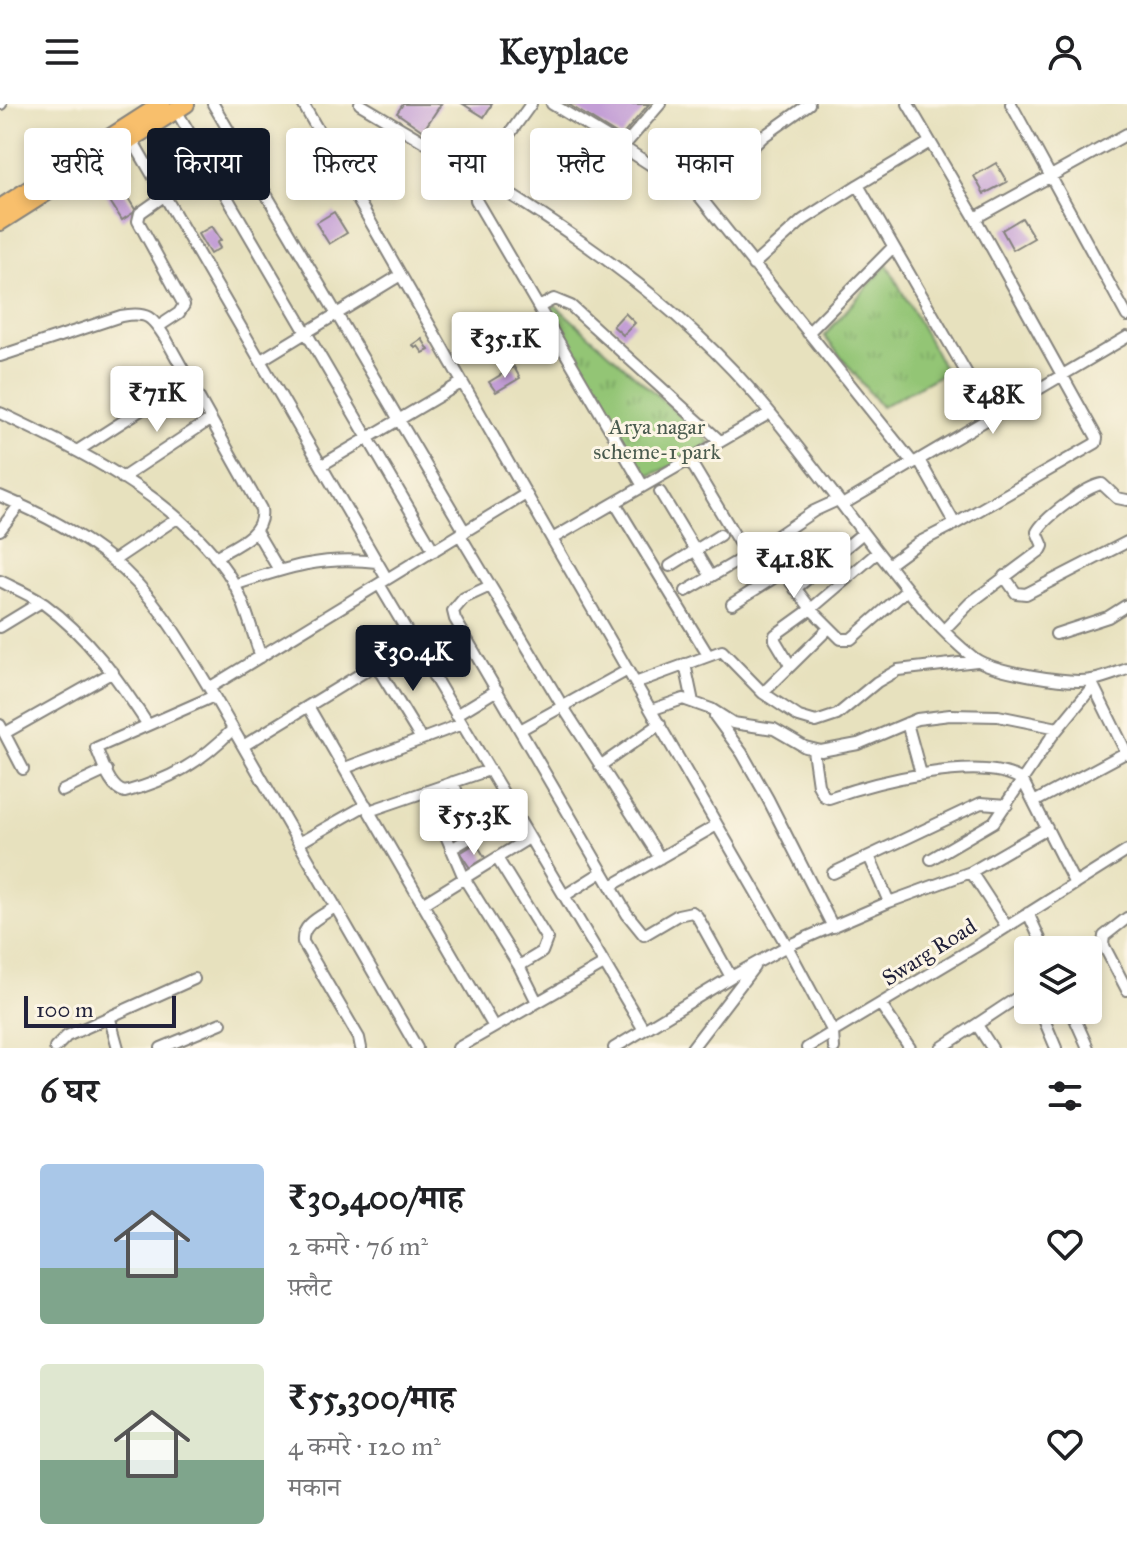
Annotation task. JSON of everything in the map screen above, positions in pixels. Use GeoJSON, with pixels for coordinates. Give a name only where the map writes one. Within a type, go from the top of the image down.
{"type":"FeatureCollection","features":[{"type":"Feature","properties":{"kind":"main road"},"geometry":{"type":"LineString","coordinates":[[131,138],[174,106]]}},
{"type":"Feature","properties":{"kind":"main road"},"geometry":{"type":"LineString","coordinates":[[0,208],[174,106]]}},
{"type":"Feature","properties":{"kind":"main road"},"geometry":{"type":"LineString","coordinates":[[0,222],[34,200]]}},
{"type":"Feature","properties":{"kind":"street"},"geometry":{"type":"LineString","coordinates":[[213,104],[399,420],[490,586],[660,858]]}},
{"type":"Feature","properties":{"kind":"street"},"geometry":{"type":"LineString","coordinates":[[303,104],[399,276],[787,946],[833,1032],[834,1048]]}},
{"type":"Feature","properties":{"kind":"street"},"geometry":{"type":"LineString","coordinates":[[360,104],[421,140]]}},
{"type":"Feature","properties":{"kind":"street"},"geometry":{"type":"LineString","coordinates":[[514,128],[531,104]]}},
{"type":"Feature","properties":{"kind":"street"},"geometry":{"type":"LineString","coordinates":[[552,104],[592,128]]}},
{"type":"Feature","properties":{"kind":"street"},"geometry":{"type":"LineString","coordinates":[[632,137],[660,104]]}},
{"type":"Feature","properties":{"kind":"street"},"geometry":{"type":"LineString","coordinates":[[761,139],[809,104]]}},
{"type":"Feature","properties":{"kind":"street"},"geometry":{"type":"LineString","coordinates":[[888,565],[918,543],[1096,443],[1097,438],[908,104]]}},
{"type":"Feature","properties":{"kind":"street"},"geometry":{"type":"LineString","coordinates":[[1011,104],[1127,316]]}},
{"type":"Feature","properties":{"kind":"street"},"geometry":{"type":"LineString","coordinates":[[174,106],[434,551]]}},
{"type":"Feature","properties":{"kind":"street"},"geometry":{"type":"LineString","coordinates":[[975,218],[1127,134]]}},
{"type":"Feature","properties":{"kind":"street"},"geometry":{"type":"LineString","coordinates":[[131,138],[147,166]]}},
{"type":"Feature","properties":{"kind":"street"},"geometry":{"type":"LineString","coordinates":[[753,265],[803,220],[930,142]]}},
{"type":"Feature","properties":{"kind":"street"},"geometry":{"type":"LineString","coordinates":[[858,185],[992,417]]}},
{"type":"Feature","properties":{"kind":"street"},"geometry":{"type":"LineString","coordinates":[[514,197],[589,246],[643,288],[725,362],[770,413],[907,590],[977,661]]}},
{"type":"Feature","properties":{"kind":"street"},"geometry":{"type":"LineString","coordinates":[[158,200],[140,213],[138,221],[184,305],[179,313],[158,327]]}},
{"type":"Feature","properties":{"kind":"street"},"geometry":{"type":"LineString","coordinates":[[166,200],[377,562],[383,582],[413,642],[644,1030]]}},
{"type":"Feature","properties":{"kind":"street"},"geometry":{"type":"LineString","coordinates":[[476,200],[643,486]]}},
{"type":"Feature","properties":{"kind":"street"},"geometry":{"type":"LineString","coordinates":[[702,200],[808,333],[916,461],[955,524]]}},
{"type":"Feature","properties":{"kind":"street"},"geometry":{"type":"LineString","coordinates":[[808,333],[893,247]]}},
{"type":"Feature","properties":{"kind":"street"},"geometry":{"type":"LineString","coordinates":[[261,360],[399,276]]}},
{"type":"Feature","properties":{"kind":"street"},"geometry":{"type":"LineString","coordinates":[[539,307],[554,299],[571,306],[720,441]]}},
{"type":"Feature","properties":{"kind":"street"},"geometry":{"type":"LineString","coordinates":[[0,356],[136,313],[150,318],[189,379],[261,509],[262,523],[256,531],[215,557]]}},
{"type":"Feature","properties":{"kind":"street"},"geometry":{"type":"LineString","coordinates":[[686,591],[747,556],[814,511],[840,503],[916,461],[1127,337]]}},
{"type":"Feature","properties":{"kind":"street"},"geometry":{"type":"LineString","coordinates":[[77,451],[189,379]]}},
{"type":"Feature","properties":{"kind":"street"},"geometry":{"type":"LineString","coordinates":[[322,465],[461,383]]}},
{"type":"Feature","properties":{"kind":"street"},"geometry":{"type":"LineString","coordinates":[[0,413],[77,451],[156,500],[177,518],[215,557],[234,585],[261,657]]}},
{"type":"Feature","properties":{"kind":"street"},"geometry":{"type":"LineString","coordinates":[[552,539],[770,413]]}},
{"type":"Feature","properties":{"kind":"street"},"geometry":{"type":"LineString","coordinates":[[122,478],[211,419]]}},
{"type":"Feature","properties":{"kind":"street"},"geometry":{"type":"LineString","coordinates":[[689,459],[747,556]]}},
{"type":"Feature","properties":{"kind":"street"},"geometry":{"type":"LineString","coordinates":[[944,630],[970,603],[1041,550],[1043,546],[1037,532],[1043,523],[1090,488],[1102,484],[1117,498],[1127,500]]}},
{"type":"Feature","properties":{"kind":"street"},"geometry":{"type":"LineString","coordinates":[[660,492],[710,575]]}},
{"type":"Feature","properties":{"kind":"street"},"geometry":{"type":"LineString","coordinates":[[233,729],[194,764],[133,790],[119,791],[114,786],[96,748],[212,692],[261,657],[526,494]]}},
{"type":"Feature","properties":{"kind":"street"},"geometry":{"type":"LineString","coordinates":[[0,496],[20,504],[113,561],[152,601],[212,692],[417,1048]]}},
{"type":"Feature","properties":{"kind":"street"},"geometry":{"type":"LineString","coordinates":[[615,503],[708,655]]}},
{"type":"Feature","properties":{"kind":"street"},"geometry":{"type":"LineString","coordinates":[[0,530],[20,504]]}},
{"type":"Feature","properties":{"kind":"street"},"geometry":{"type":"LineString","coordinates":[[113,561],[177,518]]}},
{"type":"Feature","properties":{"kind":"street"},"geometry":{"type":"LineString","coordinates":[[256,531],[279,570]]}},
{"type":"Feature","properties":{"kind":"street"},"geometry":{"type":"LineString","coordinates":[[795,589],[863,533]]}},
{"type":"Feature","properties":{"kind":"street"},"geometry":{"type":"LineString","coordinates":[[670,566],[720,535]]}},
{"type":"Feature","properties":{"kind":"street"},"geometry":{"type":"LineString","coordinates":[[1004,576],[1016,593],[1026,594],[1127,542]]}},
{"type":"Feature","properties":{"kind":"street"},"geometry":{"type":"LineString","coordinates":[[763,545],[811,609],[841,639],[851,639],[907,590]]}},
{"type":"Feature","properties":{"kind":"street"},"geometry":{"type":"LineString","coordinates":[[790,665],[775,635],[878,552]]}},
{"type":"Feature","properties":{"kind":"street"},"geometry":{"type":"LineString","coordinates":[[234,585],[279,570],[330,559],[377,562]]}},
{"type":"Feature","properties":{"kind":"street"},"geometry":{"type":"LineString","coordinates":[[732,604],[783,572]]}},
{"type":"Feature","properties":{"kind":"street"},"geometry":{"type":"LineString","coordinates":[[0,581],[41,602],[67,623],[113,672],[148,725]]}},
{"type":"Feature","properties":{"kind":"street"},"geometry":{"type":"LineString","coordinates":[[490,586],[464,598],[453,611],[455,619],[635,926],[644,935],[678,915],[692,912],[731,977]]}},
{"type":"Feature","properties":{"kind":"street"},"geometry":{"type":"LineString","coordinates":[[0,627],[41,602]]}},
{"type":"Feature","properties":{"kind":"street"},"geometry":{"type":"LineString","coordinates":[[1056,634],[1108,617],[1127,605]]}},
{"type":"Feature","properties":{"kind":"street"},"geometry":{"type":"LineString","coordinates":[[763,693],[829,628]]}},
{"type":"Feature","properties":{"kind":"street"},"geometry":{"type":"LineString","coordinates":[[243,746],[413,642]]}},
{"type":"Feature","properties":{"kind":"street"},"geometry":{"type":"LineString","coordinates":[[635,683],[717,651],[726,653],[763,693],[799,717],[823,721],[837,715],[877,682],[898,670],[977,661],[1019,674],[1092,683],[1127,669]]}},
{"type":"Feature","properties":{"kind":"street"},"geometry":{"type":"LineString","coordinates":[[685,664],[693,702]]}},
{"type":"Feature","properties":{"kind":"street"},"geometry":{"type":"LineString","coordinates":[[376,665],[421,739]]}},
{"type":"Feature","properties":{"kind":"street"},"geometry":{"type":"LineString","coordinates":[[520,730],[628,670]]}},
{"type":"Feature","properties":{"kind":"street"},"geometry":{"type":"LineString","coordinates":[[23,769],[2,729],[113,672]]}},
{"type":"Feature","properties":{"kind":"street"},"geometry":{"type":"LineString","coordinates":[[931,859],[987,828],[1007,805],[1092,683]]}},
{"type":"Feature","properties":{"kind":"street"},"geometry":{"type":"LineString","coordinates":[[1034,802],[1127,753],[1092,683]]}},
{"type":"Feature","properties":{"kind":"street"},"geometry":{"type":"LineString","coordinates":[[345,768],[421,739],[459,719],[497,690]]}},
{"type":"Feature","properties":{"kind":"street"},"geometry":{"type":"LineString","coordinates":[[651,710],[678,700],[693,702],[733,723],[774,729],[813,750],[830,751],[933,716],[976,715],[1030,721],[1058,728]]}},
{"type":"Feature","properties":{"kind":"street"},"geometry":{"type":"LineString","coordinates":[[308,706],[494,1027]]}},
{"type":"Feature","properties":{"kind":"street"},"geometry":{"type":"LineString","coordinates":[[711,709],[746,759],[833,927]]}},
{"type":"Feature","properties":{"kind":"street"},"geometry":{"type":"LineString","coordinates":[[907,723],[921,774]]}},
{"type":"Feature","properties":{"kind":"street"},"geometry":{"type":"LineString","coordinates":[[600,766],[660,724]]}},
{"type":"Feature","properties":{"kind":"street"},"geometry":{"type":"LineString","coordinates":[[813,750],[818,785],[824,796],[829,798],[921,774],[950,771],[1001,772],[1023,781],[1075,884]]}},
{"type":"Feature","properties":{"kind":"street"},"geometry":{"type":"LineString","coordinates":[[62,791],[107,770]]}},
{"type":"Feature","properties":{"kind":"street"},"geometry":{"type":"LineString","coordinates":[[299,843],[368,808],[489,770]]}},
{"type":"Feature","properties":{"kind":"street"},"geometry":{"type":"LineString","coordinates":[[453,782],[474,836]]}},
{"type":"Feature","properties":{"kind":"street"},"geometry":{"type":"LineString","coordinates":[[427,791],[464,878],[519,966],[537,1002]]}},
{"type":"Feature","properties":{"kind":"street"},"geometry":{"type":"LineString","coordinates":[[833,873],[981,803],[1007,805]]}},
{"type":"Feature","properties":{"kind":"street"},"geometry":{"type":"LineString","coordinates":[[451,849],[514,812]]}},
{"type":"Feature","properties":{"kind":"street"},"geometry":{"type":"LineString","coordinates":[[611,886],[717,825]]}},
{"type":"Feature","properties":{"kind":"street"},"geometry":{"type":"LineString","coordinates":[[614,1048],[787,946],[889,902],[971,872],[1047,828]]}},
{"type":"Feature","properties":{"kind":"street"},"geometry":{"type":"LineString","coordinates":[[424,903],[529,838]]}},
{"type":"Feature","properties":{"kind":"street","name":"Swarg Road"},"geometry":{"type":"LineString","coordinates":[[807,1048],[1127,851]]}},
{"type":"Feature","properties":{"kind":"street"},"geometry":{"type":"LineString","coordinates":[[869,856],[889,902]]}},
{"type":"Feature","properties":{"kind":"street"},"geometry":{"type":"LineString","coordinates":[[497,858],[547,939],[542,952],[519,966]]}},
{"type":"Feature","properties":{"kind":"street"},"geometry":{"type":"LineString","coordinates":[[564,896],[602,872]]}},
{"type":"Feature","properties":{"kind":"street"},"geometry":{"type":"LineString","coordinates":[[971,872],[1007,927]]}},
{"type":"Feature","properties":{"kind":"street"},"geometry":{"type":"LineString","coordinates":[[335,907],[305,928],[303,942],[359,1038],[361,1048]]}},
{"type":"Feature","properties":{"kind":"street"},"geometry":{"type":"LineString","coordinates":[[1028,913],[1039,936]]}},
{"type":"Feature","properties":{"kind":"street"},"geometry":{"type":"LineString","coordinates":[[1127,918],[1104,936],[1103,944],[1127,990]]}},
{"type":"Feature","properties":{"kind":"street"},"geometry":{"type":"LineString","coordinates":[[692,1048],[756,963]]}},
{"type":"Feature","properties":{"kind":"street"},"geometry":{"type":"LineString","coordinates":[[458,1048],[604,964]]}},
{"type":"Feature","properties":{"kind":"street"},"geometry":{"type":"LineString","coordinates":[[55,1048],[67,1036],[194,979]]}},
{"type":"Feature","properties":{"kind":"street"},"geometry":{"type":"LineString","coordinates":[[941,1048],[1014,1000]]}},
{"type":"Feature","properties":{"kind":"street"},"geometry":{"type":"LineString","coordinates":[[881,1005],[910,1048]]}},
{"type":"Feature","properties":{"kind":"street"},"geometry":{"type":"LineString","coordinates":[[110,1019],[118,1048]]}},
{"type":"Feature","properties":{"kind":"street"},"geometry":{"type":"LineString","coordinates":[[161,1048],[221,1023]]}},
{"type":"Feature","properties":{"kind":"street"},"geometry":{"type":"LineString","coordinates":[[1046,1024],[1056,1048]]}},
{"type":"Feature","properties":{"kind":"street"},"geometry":{"type":"LineString","coordinates":[[1077,1024],[1088,1048]]}},
{"type":"Feature","properties":{"kind":"street"},"geometry":{"type":"LineString","coordinates":[[977,1025],[992,1048]]}},
{"type":"Feature","properties":{"kind":"street"},"geometry":{"type":"LineString","coordinates":[[193,1035],[198,1048]]}},
{"type":"Feature","properties":{"kind":"green space"},"geometry":{"type":"Polygon","coordinates":[[[887,264],[946,372],[881,407],[824,336],[887,264]]]}},
{"type":"Feature","properties":{"kind":"green space","name":"Arya nagar scheme-1 park"},"geometry":{"type":"Polygon","coordinates":[[[555,305],[711,443],[689,459],[644,478],[546,311],[555,305]]]}},
{"type":"Feature","properties":{"kind":"building"},"geometry":{"type":"Polygon","coordinates":[[[403,104],[441,104],[421,130],[397,113],[403,104]]]}},
{"type":"Feature","properties":{"kind":"building"},"geometry":{"type":"Polygon","coordinates":[[[463,104],[492,104],[484,117],[463,104]]]}},
{"type":"Feature","properties":{"kind":"building"},"geometry":{"type":"Polygon","coordinates":[[[568,104],[649,104],[629,128],[607,128],[568,104]]]}},
{"type":"Feature","properties":{"kind":"building"},"geometry":{"type":"Polygon","coordinates":[[[996,163],[1007,182],[984,194],[974,176],[996,163]]]}},
{"type":"Feature","properties":{"kind":"building"},"geometry":{"type":"Polygon","coordinates":[[[109,200],[129,200],[136,211],[122,220],[109,200]]]}},
{"type":"Feature","properties":{"kind":"building"},"geometry":{"type":"Polygon","coordinates":[[[334,212],[347,233],[329,244],[316,223],[334,212]]]}},
{"type":"Feature","properties":{"kind":"building"},"geometry":{"type":"Polygon","coordinates":[[[1022,218],[1034,238],[1013,250],[1002,230],[1022,218]]]}},
{"type":"Feature","properties":{"kind":"building"},"geometry":{"type":"Polygon","coordinates":[[[212,226],[221,240],[217,243],[220,248],[210,254],[198,234],[212,226]]]}},
{"type":"Feature","properties":{"kind":"building"},"geometry":{"type":"Polygon","coordinates":[[[625,313],[635,323],[623,335],[613,326],[625,313]]]}},
{"type":"Feature","properties":{"kind":"building"},"geometry":{"type":"Polygon","coordinates":[[[422,339],[429,350],[423,353],[413,345],[422,339]]]}},
{"type":"Feature","properties":{"kind":"building"},"geometry":{"type":"Polygon","coordinates":[[[514,367],[520,378],[496,392],[489,382],[514,367]]]}},
{"type":"Feature","properties":{"kind":"building"},"geometry":{"type":"Polygon","coordinates":[[[476,843],[487,861],[472,871],[460,853],[476,843]]]}}]}
